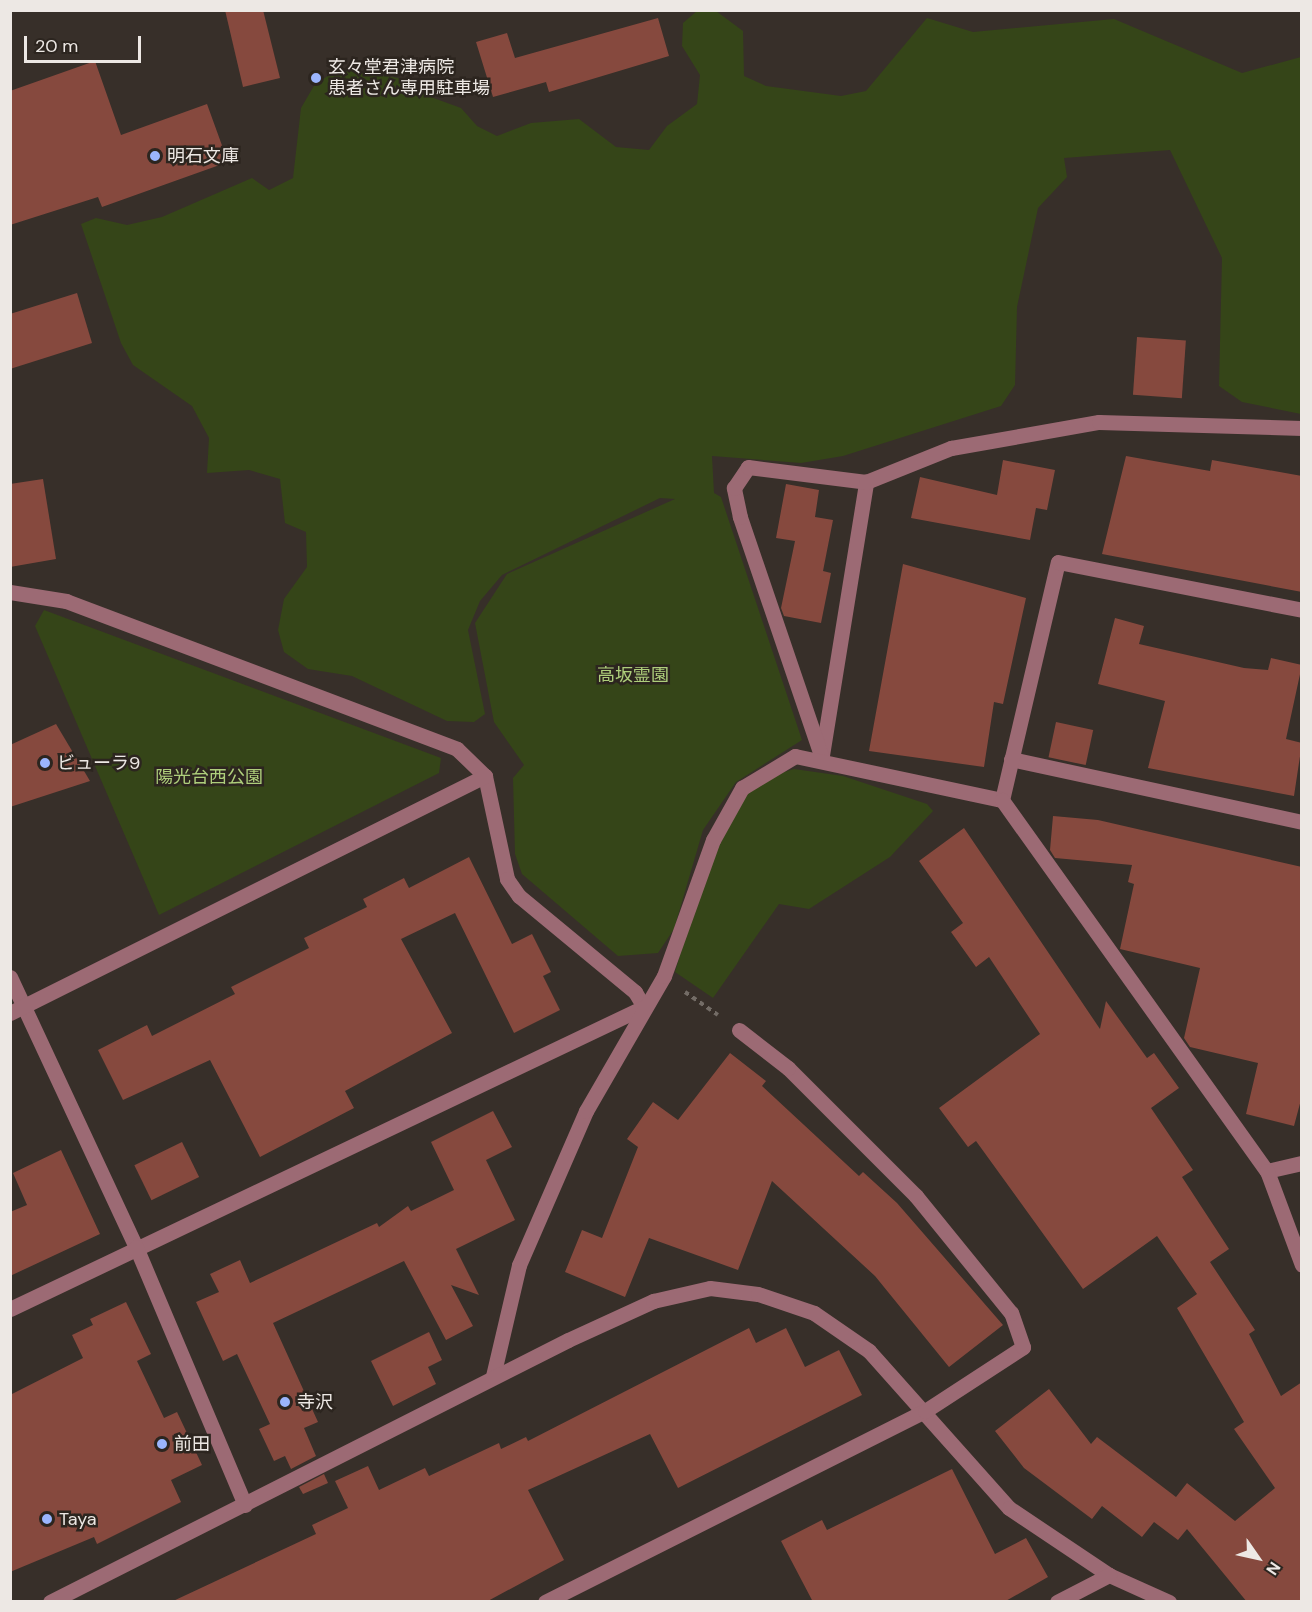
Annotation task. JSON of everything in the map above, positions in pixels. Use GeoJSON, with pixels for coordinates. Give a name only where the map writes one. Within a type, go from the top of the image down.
{"type":"FeatureCollection","features":[{"type":"Feature","properties":{"kind":"street"},"geometry":{"type":"LineString","coordinates":[[822,758],[734,488],[748,467],[765,466],[866,482],[951,448],[1099,422],[1302,428]]}},
{"type":"Feature","properties":{"kind":"street"},"geometry":{"type":"LineString","coordinates":[[822,758],[866,482]]}},
{"type":"Feature","properties":{"kind":"street"},"geometry":{"type":"LineString","coordinates":[[1002,800],[1058,562],[1302,610]]}},
{"type":"Feature","properties":{"kind":"street"},"geometry":{"type":"LineString","coordinates":[[10,592],[66,601],[393,722],[457,749],[485,776],[507,879],[519,896],[635,992],[644,1007]]}},
{"type":"Feature","properties":{"kind":"street"},"geometry":{"type":"LineString","coordinates":[[493,1376],[519,1265],[586,1111],[644,1007],[664,976],[713,840],[742,788],[795,756],[822,758],[1002,800],[1267,1171],[1302,1265]]}},
{"type":"Feature","properties":{"kind":"street"},"geometry":{"type":"LineString","coordinates":[[1011,759],[1302,822]]}},
{"type":"Feature","properties":{"kind":"street"},"geometry":{"type":"LineString","coordinates":[[17,1009],[485,776]]}},
{"type":"Feature","properties":{"kind":"street"},"geometry":{"type":"LineString","coordinates":[[10,977],[17,1009],[136,1247],[245,1505]]}},
{"type":"Feature","properties":{"kind":"street"},"geometry":{"type":"LineString","coordinates":[[10,1310],[136,1247],[644,1007]]}},
{"type":"Feature","properties":{"kind":"street"},"geometry":{"type":"LineString","coordinates":[[545,1602],[925,1412],[1023,1347],[1011,1313],[916,1196],[788,1068],[738,1030]]}},
{"type":"Feature","properties":{"kind":"street"},"geometry":{"type":"LineString","coordinates":[[1267,1171],[1302,1163]]}},
{"type":"Feature","properties":{"kind":"street"},"geometry":{"type":"LineString","coordinates":[[50,1602],[245,1505],[493,1376],[653,1301],[710,1288],[758,1294],[813,1313],[868,1352],[925,1412],[1009,1508],[1109,1575],[1169,1602]]}},
{"type":"Feature","properties":{"kind":"street"},"geometry":{"type":"LineString","coordinates":[[1057,1602],[1109,1575]]}},
{"type":"Feature","properties":{"kind":"path"},"geometry":{"type":"LineString","coordinates":[[664,976],[738,1030]]}},
{"type":"Feature","properties":{"kind":"green space","name":"高坂霊園"},"geometry":{"type":"Polygon","coordinates":[[[697,11],[716,11],[743,31],[744,76],[766,86],[841,96],[866,91],[927,18],[973,32],[1114,19],[1242,73],[1301,57],[1301,414],[1242,402],[1219,386],[1222,258],[1170,150],[1064,158],[1067,177],[1038,208],[1017,307],[1015,385],[1001,406],[843,456],[801,463],[712,456],[714,493],[721,497],[802,740],[736,782],[703,830],[674,929],[658,953],[618,956],[522,874],[515,854],[513,778],[524,765],[494,722],[475,623],[507,574],[675,499],[660,498],[502,575],[480,601],[468,630],[485,714],[474,722],[447,721],[352,676],[308,669],[284,652],[278,630],[284,599],[307,567],[306,532],[285,523],[280,479],[249,470],[207,473],[209,438],[192,406],[133,365],[121,343],[81,224],[96,218],[127,225],[162,217],[252,178],[269,190],[293,178],[301,108],[315,84],[339,69],[405,79],[428,96],[461,108],[477,126],[497,136],[531,123],[579,119],[616,147],[649,150],[667,126],[697,104],[700,75],[682,46],[683,23],[697,11]]]}},
{"type":"Feature","properties":{"kind":"green space","name":"陽光台西公園"},"geometry":{"type":"Polygon","coordinates":[[[44,610],[441,758],[439,773],[159,915],[35,626],[44,610]]]}},
{"type":"Feature","properties":{"kind":"green space"},"geometry":{"type":"Polygon","coordinates":[[[794,769],[843,776],[927,804],[933,811],[890,857],[809,909],[779,904],[713,998],[675,972],[702,881],[745,793],[765,778],[794,769]]]}},
{"type":"Feature","properties":{"kind":"building"},"geometry":{"type":"Polygon","coordinates":[[[225,10],[263,10],[280,78],[243,87],[225,10]]]}},
{"type":"Feature","properties":{"kind":"building"},"geometry":{"type":"Polygon","coordinates":[[[658,18],[669,56],[549,92],[546,82],[493,97],[476,42],[507,33],[515,58],[658,18]]]}},
{"type":"Feature","properties":{"kind":"building"},"geometry":{"type":"Polygon","coordinates":[[[95,61],[121,135],[207,104],[228,162],[102,207],[98,197],[10,225],[10,91],[95,61]]]}},
{"type":"Feature","properties":{"kind":"building"},"geometry":{"type":"Polygon","coordinates":[[[77,293],[92,343],[10,369],[10,314],[77,293]]]}},
{"type":"Feature","properties":{"kind":"building"},"geometry":{"type":"Polygon","coordinates":[[[1137,337],[1186,340],[1182,398],[1133,395],[1137,337]]]}},
{"type":"Feature","properties":{"kind":"building"},"geometry":{"type":"Polygon","coordinates":[[[1126,456],[1210,471],[1212,460],[1302,476],[1302,592],[1102,554],[1126,456]]]}},
{"type":"Feature","properties":{"kind":"building"},"geometry":{"type":"Polygon","coordinates":[[[1003,460],[1055,470],[1047,510],[1036,508],[1030,540],[911,518],[920,477],[997,495],[1003,460]]]}},
{"type":"Feature","properties":{"kind":"building"},"geometry":{"type":"Polygon","coordinates":[[[43,479],[56,559],[10,567],[10,484],[43,479]]]}},
{"type":"Feature","properties":{"kind":"building"},"geometry":{"type":"Polygon","coordinates":[[[786,484],[819,490],[815,517],[833,520],[823,571],[831,573],[821,623],[784,616],[781,608],[795,541],[776,538],[786,484]]]}},
{"type":"Feature","properties":{"kind":"building"},"geometry":{"type":"Polygon","coordinates":[[[903,564],[1026,598],[1003,704],[994,702],[984,767],[869,751],[903,564]]]}},
{"type":"Feature","properties":{"kind":"building"},"geometry":{"type":"Polygon","coordinates":[[[1115,618],[1144,626],[1139,644],[1244,668],[1268,670],[1271,658],[1302,665],[1286,739],[1302,743],[1294,796],[1148,768],[1165,701],[1098,684],[1115,618]]]}},
{"type":"Feature","properties":{"kind":"building"},"geometry":{"type":"Polygon","coordinates":[[[1056,722],[1093,730],[1086,765],[1049,757],[1056,722]]]}},
{"type":"Feature","properties":{"kind":"building","name":"ビューラ9"},"geometry":{"type":"Polygon","coordinates":[[[56,724],[90,781],[10,807],[10,745],[56,724]]]}},
{"type":"Feature","properties":{"kind":"building"},"geometry":{"type":"Polygon","coordinates":[[[1053,816],[1098,820],[1302,867],[1302,1096],[1294,1126],[1246,1114],[1258,1063],[1190,1047],[1184,1038],[1200,968],[1120,949],[1134,884],[1128,882],[1132,865],[1055,858],[1050,850],[1053,816]]]}},
{"type":"Feature","properties":{"kind":"building"},"geometry":{"type":"Polygon","coordinates":[[[964,828],[1100,1029],[1106,1001],[1147,1058],[1154,1053],[1179,1088],[1151,1108],[1193,1170],[1182,1177],[1229,1249],[1210,1262],[1255,1330],[1249,1334],[1281,1396],[1302,1382],[1302,1602],[1247,1602],[1187,1529],[1178,1540],[1154,1522],[1142,1537],[1102,1506],[1092,1519],[1024,1468],[995,1431],[1049,1389],[1091,1444],[1097,1437],[1176,1497],[1187,1483],[1235,1521],[1275,1488],[1234,1429],[1244,1422],[1177,1308],[1197,1294],[1157,1236],[1083,1289],[976,1141],[968,1147],[939,1108],[1040,1034],[989,957],[976,967],[951,932],[963,923],[919,861],[964,828]]]}},
{"type":"Feature","properties":{"kind":"building"},"geometry":{"type":"Polygon","coordinates":[[[469,857],[512,944],[532,934],[551,972],[543,976],[560,1010],[514,1033],[455,913],[401,939],[452,1033],[345,1091],[354,1108],[260,1157],[210,1060],[123,1100],[98,1050],[147,1025],[152,1036],[235,994],[231,987],[309,948],[304,938],[367,907],[363,899],[404,878],[409,888],[469,857]]]}},
{"type":"Feature","properties":{"kind":"building"},"geometry":{"type":"Polygon","coordinates":[[[730,1053],[766,1081],[762,1086],[859,1176],[863,1172],[897,1203],[1003,1325],[949,1367],[875,1276],[772,1181],[738,1270],[649,1238],[625,1297],[565,1272],[582,1230],[602,1238],[638,1147],[627,1139],[653,1102],[678,1120],[730,1053]]]}},
{"type":"Feature","properties":{"kind":"building"},"geometry":{"type":"Polygon","coordinates":[[[493,1111],[512,1147],[486,1160],[515,1220],[456,1249],[479,1295],[451,1285],[473,1326],[446,1340],[404,1261],[273,1323],[318,1422],[304,1428],[316,1456],[291,1469],[285,1456],[274,1461],[259,1429],[270,1424],[237,1354],[223,1361],[196,1302],[219,1292],[210,1274],[240,1260],[250,1283],[377,1223],[379,1227],[408,1206],[411,1211],[454,1190],[431,1142],[493,1111]]]}},
{"type":"Feature","properties":{"kind":"building"},"geometry":{"type":"Polygon","coordinates":[[[182,1142],[199,1177],[151,1200],[134,1165],[182,1142]]]}},
{"type":"Feature","properties":{"kind":"building"},"geometry":{"type":"Polygon","coordinates":[[[61,1150],[100,1234],[10,1276],[10,1212],[27,1205],[13,1173],[61,1150]]]}},
{"type":"Feature","properties":{"kind":"building"},"geometry":{"type":"Polygon","coordinates":[[[126,1302],[151,1354],[137,1361],[164,1418],[177,1412],[202,1465],[171,1480],[181,1502],[97,1544],[94,1537],[10,1572],[10,1395],[83,1358],[72,1335],[93,1325],[90,1319],[126,1302]]]}},
{"type":"Feature","properties":{"kind":"building"},"geometry":{"type":"Polygon","coordinates":[[[749,1328],[756,1343],[786,1328],[805,1367],[839,1350],[862,1395],[678,1488],[650,1434],[528,1490],[564,1560],[486,1602],[171,1602],[316,1534],[312,1525],[348,1508],[335,1481],[368,1466],[379,1490],[425,1468],[429,1476],[499,1443],[501,1449],[526,1437],[528,1441],[749,1328]]]}},
{"type":"Feature","properties":{"kind":"building"},"geometry":{"type":"Polygon","coordinates":[[[429,1332],[442,1360],[428,1367],[436,1384],[393,1406],[371,1361],[429,1332]]]}},
{"type":"Feature","properties":{"kind":"building"},"geometry":{"type":"Polygon","coordinates":[[[952,1469],[995,1554],[1026,1538],[1048,1577],[1004,1602],[813,1602],[781,1541],[822,1520],[827,1530],[952,1469]]]}},
{"type":"Feature","properties":{"kind":"building"},"geometry":{"type":"Polygon","coordinates":[[[324,1474],[328,1483],[303,1494],[299,1487],[324,1474]]]}},
{"type":"Feature","properties":{"kind":"place","name":"玄々堂君津病院 患者さん専用駐車場"},"geometry":{"type":"Point","coordinates":[316,78]}},
{"type":"Feature","properties":{"kind":"place","name":"明石文庫"},"geometry":{"type":"Point","coordinates":[155,156]}},
{"type":"Feature","properties":{"kind":"place","name":"ビューラ9"},"geometry":{"type":"Point","coordinates":[45,763]}},
{"type":"Feature","properties":{"kind":"place","name":"寺沢"},"geometry":{"type":"Point","coordinates":[285,1402]}},
{"type":"Feature","properties":{"kind":"place","name":"前田"},"geometry":{"type":"Point","coordinates":[162,1444]}},
{"type":"Feature","properties":{"kind":"place","name":"Taya"},"geometry":{"type":"Point","coordinates":[47,1519]}}]}
